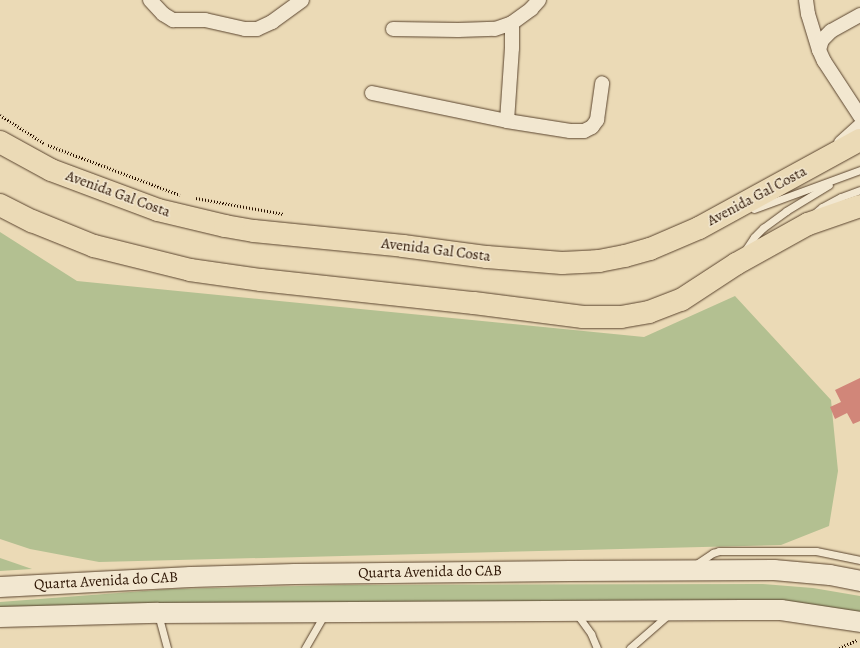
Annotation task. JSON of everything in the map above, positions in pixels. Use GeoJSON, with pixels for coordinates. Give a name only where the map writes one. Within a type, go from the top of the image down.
{"type":"FeatureCollection","features":[{"type":"Feature","properties":{"kind":"main road","name":"Avenida Gal Costa"},"geometry":{"type":"LineString","coordinates":[[0,142],[51,170],[158,210],[254,231],[403,246],[487,257],[562,263],[599,261],[650,249],[699,228],[831,161],[860,140]]}},
{"type":"Feature","properties":{"kind":"main road"},"geometry":{"type":"LineString","coordinates":[[0,205],[32,221],[94,246],[190,270],[261,280],[474,303],[583,317],[621,317],[649,312],[681,300],[736,264],[808,224],[860,206]]}},
{"type":"Feature","properties":{"kind":"main road","name":"Quarta Avenida do CAB"},"geometry":{"type":"LineString","coordinates":[[0,587],[303,574],[689,570],[774,570],[830,575],[860,581]]}},
{"type":"Feature","properties":{"kind":"main road"},"geometry":{"type":"LineString","coordinates":[[0,617],[574,610],[781,610],[860,622]]}},
{"type":"Feature","properties":{"kind":"street"},"geometry":{"type":"LineString","coordinates":[[150,0],[163,14],[173,20],[205,20],[245,29],[257,29],[272,22],[302,0]]}},
{"type":"Feature","properties":{"kind":"street"},"geometry":{"type":"LineString","coordinates":[[393,30],[495,29],[512,23],[539,0]]}},
{"type":"Feature","properties":{"kind":"street"},"geometry":{"type":"LineString","coordinates":[[806,0],[808,14],[819,50],[860,116]]}},
{"type":"Feature","properties":{"kind":"street"},"geometry":{"type":"LineString","coordinates":[[819,50],[822,40],[831,31],[860,15]]}},
{"type":"Feature","properties":{"kind":"street"},"geometry":{"type":"LineString","coordinates":[[507,121],[512,48],[512,23]]}},
{"type":"Feature","properties":{"kind":"street"},"geometry":{"type":"LineString","coordinates":[[372,93],[507,121],[570,131],[584,131],[592,127],[597,120],[602,83]]}},
{"type":"Feature","properties":{"kind":"street"},"geometry":{"type":"LineString","coordinates":[[831,161],[860,126]]}},
{"type":"Feature","properties":{"kind":"lane"},"geometry":{"type":"LineString","coordinates":[[831,161],[790,182],[767,196],[748,212],[860,170]]}},
{"type":"Feature","properties":{"kind":"lane"},"geometry":{"type":"LineString","coordinates":[[736,264],[754,237],[763,228],[786,211],[841,178]]}},
{"type":"Feature","properties":{"kind":"lane"},"geometry":{"type":"LineString","coordinates":[[808,224],[814,214],[822,207],[860,190]]}},
{"type":"Feature","properties":{"kind":"lane"},"geometry":{"type":"LineString","coordinates":[[699,228],[710,227],[735,218]]}},
{"type":"Feature","properties":{"kind":"lane"},"geometry":{"type":"LineString","coordinates":[[689,570],[713,553],[719,551],[816,551],[860,560]]}},
{"type":"Feature","properties":{"kind":"lane"},"geometry":{"type":"LineString","coordinates":[[574,610],[591,634],[597,648]]}},
{"type":"Feature","properties":{"kind":"lane"},"geometry":{"type":"LineString","coordinates":[[630,648],[673,610]]}},
{"type":"Feature","properties":{"kind":"lane"},"geometry":{"type":"LineString","coordinates":[[305,648],[325,613]]}},
{"type":"Feature","properties":{"kind":"lane"},"geometry":{"type":"LineString","coordinates":[[158,614],[167,648]]}},
{"type":"Feature","properties":{"kind":"path"},"geometry":{"type":"LineString","coordinates":[[0,115],[48,145],[184,196]]}},
{"type":"Feature","properties":{"kind":"path"},"geometry":{"type":"LineString","coordinates":[[192,198],[285,214]]}},
{"type":"Feature","properties":{"kind":"path"},"geometry":{"type":"LineString","coordinates":[[839,648],[858,639],[860,640]]}},
{"type":"Feature","properties":{"kind":"green space"},"geometry":{"type":"Polygon","coordinates":[[[0,232],[77,281],[644,337],[735,296],[831,400],[838,471],[829,526],[781,545],[99,562],[30,549],[0,539],[0,232]]]}},
{"type":"Feature","properties":{"kind":"green space"},"geometry":{"type":"Polygon","coordinates":[[[0,558],[3,559],[32,569],[0,571],[0,558]]]}},
{"type":"Feature","properties":{"kind":"green space"},"geometry":{"type":"Polygon","coordinates":[[[763,584],[813,588],[860,596],[860,614],[0,610],[0,602],[170,589],[345,585],[763,584]]]}},
{"type":"Feature","properties":{"kind":"building"},"geometry":{"type":"Polygon","coordinates":[[[860,378],[860,421],[853,424],[847,413],[835,419],[830,407],[841,402],[835,390],[860,378]]]}}]}
